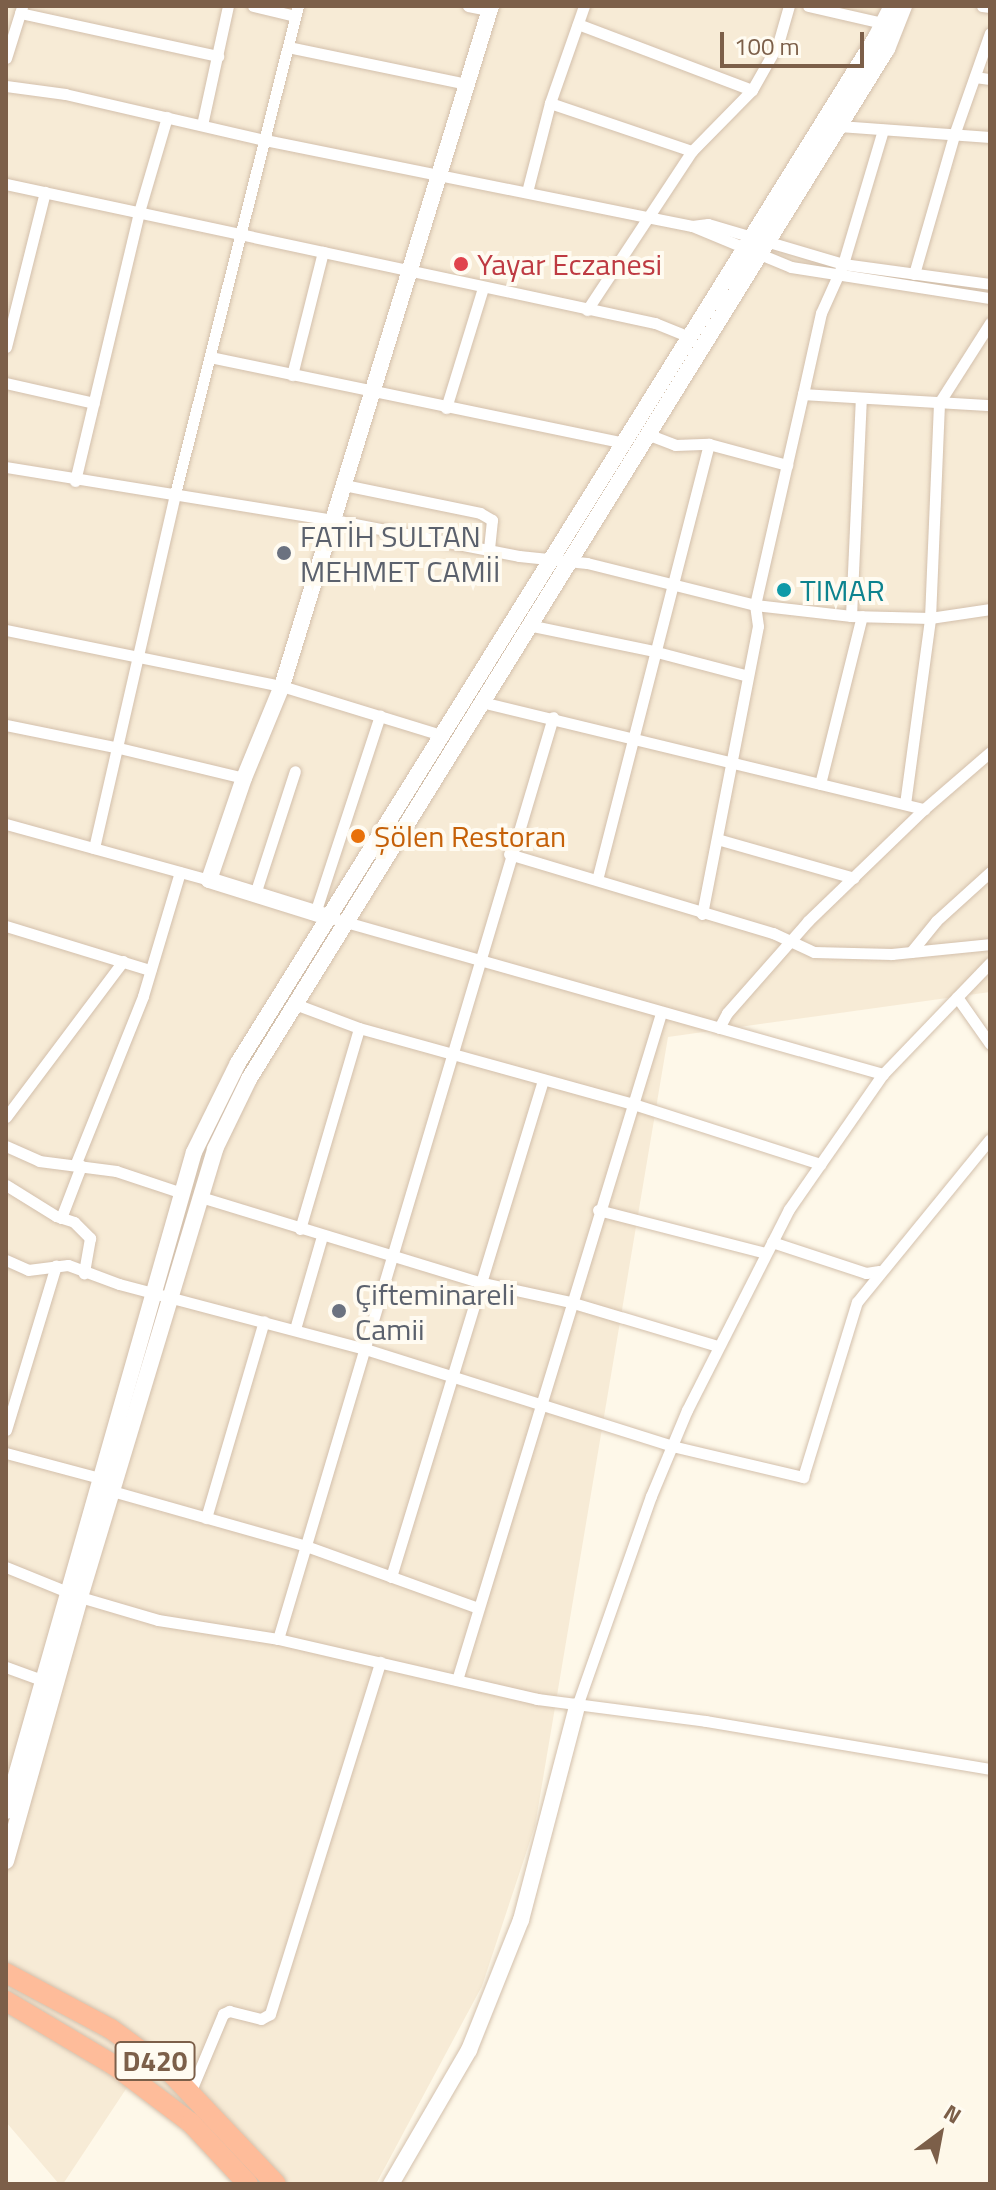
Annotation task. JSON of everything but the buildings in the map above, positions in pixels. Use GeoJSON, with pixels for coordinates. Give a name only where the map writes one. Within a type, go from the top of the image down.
{"type":"FeatureCollection","features":[{"type":"Feature","properties":{"kind":"highway","name":"D420"},"geometry":{"type":"LineString","coordinates":[[6,1973],[111,2029],[170,2072],[276,2184]]}},
{"type":"Feature","properties":{"kind":"highway","name":"D420"},"geometry":{"type":"LineString","coordinates":[[6,2001],[114,2065],[191,2123],[248,2184]]}},
{"type":"Feature","properties":{"kind":"main road"},"geometry":{"type":"LineString","coordinates":[[6,1811],[11,1769],[112,1491],[194,1152],[238,1063],[322,915],[647,434],[892,6]]}},
{"type":"Feature","properties":{"kind":"main road"},"geometry":{"type":"LineString","coordinates":[[6,1861],[74,1595],[100,1478],[162,1294],[201,1197],[215,1149],[249,1079],[528,625],[559,561],[624,443],[690,337],[839,126],[887,49],[904,6]]}},
{"type":"Feature","properties":{"kind":"main road"},"geometry":{"type":"LineString","coordinates":[[322,915],[209,880],[244,778],[282,686],[490,8]]}},
{"type":"Feature","properties":{"kind":"main road"},"geometry":{"type":"LineString","coordinates":[[391,2184],[469,2050],[521,1920],[577,1706]]}},
{"type":"Feature","properties":{"kind":"main road"},"geometry":{"type":"LineString","coordinates":[[6,1958],[25,1983]]}},
{"type":"Feature","properties":{"kind":"street"},"geometry":{"type":"LineString","coordinates":[[202,125],[228,6]]}},
{"type":"Feature","properties":{"kind":"street"},"geometry":{"type":"LineString","coordinates":[[94,848],[175,494],[296,11],[253,6]]}},
{"type":"Feature","properties":{"kind":"street"},"geometry":{"type":"LineString","coordinates":[[468,6],[490,8]]}},
{"type":"Feature","properties":{"kind":"street"},"geometry":{"type":"LineString","coordinates":[[527,192],[550,103],[584,6]]}},
{"type":"Feature","properties":{"kind":"street"},"geometry":{"type":"LineString","coordinates":[[587,310],[692,151],[752,90],[778,44],[789,6]]}},
{"type":"Feature","properties":{"kind":"street"},"geometry":{"type":"LineString","coordinates":[[808,6],[883,23]]}},
{"type":"Feature","properties":{"kind":"street"},"geometry":{"type":"LineString","coordinates":[[982,6],[990,7]]}},
{"type":"Feature","properties":{"kind":"street"},"geometry":{"type":"LineString","coordinates":[[6,58],[21,10],[218,56]]}},
{"type":"Feature","properties":{"kind":"street"},"geometry":{"type":"LineString","coordinates":[[578,24],[752,90]]}},
{"type":"Feature","properties":{"kind":"street"},"geometry":{"type":"LineString","coordinates":[[914,274],[954,135],[990,33]]}},
{"type":"Feature","properties":{"kind":"street"},"geometry":{"type":"LineString","coordinates":[[288,47],[466,84]]}},
{"type":"Feature","properties":{"kind":"street"},"geometry":{"type":"LineString","coordinates":[[975,77],[990,79]]}},
{"type":"Feature","properties":{"kind":"street"},"geometry":{"type":"LineString","coordinates":[[6,86],[65,94],[437,176],[692,226],[708,224],[791,267],[990,298]]}},
{"type":"Feature","properties":{"kind":"street"},"geometry":{"type":"LineString","coordinates":[[550,103],[692,151]]}},
{"type":"Feature","properties":{"kind":"street"},"geometry":{"type":"LineString","coordinates":[[75,481],[139,212],[167,117]]}},
{"type":"Feature","properties":{"kind":"street"},"geometry":{"type":"LineString","coordinates":[[839,126],[990,137]]}},
{"type":"Feature","properties":{"kind":"street"},"geometry":{"type":"LineString","coordinates":[[702,914],[758,626],[755,605],[821,313],[843,264],[883,130]]}},
{"type":"Feature","properties":{"kind":"street"},"geometry":{"type":"LineString","coordinates":[[6,184],[655,323],[690,337]]}},
{"type":"Feature","properties":{"kind":"street"},"geometry":{"type":"LineString","coordinates":[[6,347],[45,192]]}},
{"type":"Feature","properties":{"kind":"street"},"geometry":{"type":"LineString","coordinates":[[755,247],[843,264],[990,284]]}},
{"type":"Feature","properties":{"kind":"street"},"geometry":{"type":"LineString","coordinates":[[292,375],[323,252]]}},
{"type":"Feature","properties":{"kind":"street"},"geometry":{"type":"LineString","coordinates":[[446,408],[483,288]]}},
{"type":"Feature","properties":{"kind":"street"},"geometry":{"type":"LineString","coordinates":[[905,804],[930,618],[939,403],[990,323]]}},
{"type":"Feature","properties":{"kind":"street"},"geometry":{"type":"LineString","coordinates":[[210,357],[370,393],[624,443]]}},
{"type":"Feature","properties":{"kind":"street"},"geometry":{"type":"LineString","coordinates":[[6,383],[94,403]]}},
{"type":"Feature","properties":{"kind":"street"},"geometry":{"type":"LineString","coordinates":[[803,394],[990,405]]}},
{"type":"Feature","properties":{"kind":"street"},"geometry":{"type":"LineString","coordinates":[[820,784],[856,616],[861,398]]}},
{"type":"Feature","properties":{"kind":"street"},"geometry":{"type":"LineString","coordinates":[[647,434],[675,445],[709,444],[787,465]]}},
{"type":"Feature","properties":{"kind":"street"},"geometry":{"type":"LineString","coordinates":[[597,880],[653,651],[709,444]]}},
{"type":"Feature","properties":{"kind":"street"},"geometry":{"type":"LineString","coordinates":[[6,467],[75,481],[334,520],[559,561],[672,582],[755,605],[856,616],[930,618],[990,609]]}},
{"type":"Feature","properties":{"kind":"street"},"geometry":{"type":"LineString","coordinates":[[344,485],[480,513],[492,520],[489,549]]}},
{"type":"Feature","properties":{"kind":"street"},"geometry":{"type":"LineString","coordinates":[[528,625],[653,651],[748,676]]}},
{"type":"Feature","properties":{"kind":"street"},"geometry":{"type":"LineString","coordinates":[[6,630],[282,686],[441,735]]}},
{"type":"Feature","properties":{"kind":"street"},"geometry":{"type":"LineString","coordinates":[[481,702],[924,809]]}},
{"type":"Feature","properties":{"kind":"street"},"geometry":{"type":"LineString","coordinates":[[380,715],[322,915],[883,1074]]}},
{"type":"Feature","properties":{"kind":"street"},"geometry":{"type":"LineString","coordinates":[[278,1639],[482,961],[509,854],[553,717]]}},
{"type":"Feature","properties":{"kind":"street"},"geometry":{"type":"LineString","coordinates":[[6,725],[244,778]]}},
{"type":"Feature","properties":{"kind":"street"},"geometry":{"type":"LineString","coordinates":[[719,1028],[727,1013],[791,941],[924,809],[989,754]]}},
{"type":"Feature","properties":{"kind":"street"},"geometry":{"type":"LineString","coordinates":[[255,894],[295,771]]}},
{"type":"Feature","properties":{"kind":"street"},"geometry":{"type":"LineString","coordinates":[[6,824],[209,880]]}},
{"type":"Feature","properties":{"kind":"street"},"geometry":{"type":"LineString","coordinates":[[717,839],[854,878]]}},
{"type":"Feature","properties":{"kind":"street"},"geometry":{"type":"LineString","coordinates":[[509,854],[791,941],[814,952],[911,952],[990,944]]}},
{"type":"Feature","properties":{"kind":"street"},"geometry":{"type":"LineString","coordinates":[[61,1218],[150,970],[180,872]]}},
{"type":"Feature","properties":{"kind":"street"},"geometry":{"type":"LineString","coordinates":[[911,952],[936,921],[990,872]]}},
{"type":"Feature","properties":{"kind":"street"},"geometry":{"type":"LineString","coordinates":[[6,926],[150,970]]}},
{"type":"Feature","properties":{"kind":"street"},"geometry":{"type":"LineString","coordinates":[[6,1117],[123,961]]}},
{"type":"Feature","properties":{"kind":"street"},"geometry":{"type":"LineString","coordinates":[[577,1706],[672,1446],[718,1346],[769,1248],[820,1164],[883,1074],[990,963]]}},
{"type":"Feature","properties":{"kind":"street"},"geometry":{"type":"LineString","coordinates":[[957,997],[990,1044]]}},
{"type":"Feature","properties":{"kind":"street"},"geometry":{"type":"LineString","coordinates":[[295,1004],[359,1028],[630,1103],[820,1164]]}},
{"type":"Feature","properties":{"kind":"street"},"geometry":{"type":"LineString","coordinates":[[457,1680],[630,1103],[661,1013]]}},
{"type":"Feature","properties":{"kind":"street"},"geometry":{"type":"LineString","coordinates":[[300,1229],[359,1028]]}},
{"type":"Feature","properties":{"kind":"street"},"geometry":{"type":"LineString","coordinates":[[391,1577],[543,1080]]}},
{"type":"Feature","properties":{"kind":"street"},"geometry":{"type":"LineString","coordinates":[[6,1260],[28,1270],[68,1265],[84,1273],[365,1349],[672,1446],[803,1477],[857,1302],[879,1271],[990,1139]]}},
{"type":"Feature","properties":{"kind":"street"},"geometry":{"type":"LineString","coordinates":[[6,1146],[39,1161],[116,1171],[182,1193]]}},
{"type":"Feature","properties":{"kind":"street"},"geometry":{"type":"LineString","coordinates":[[6,1185],[61,1218],[74,1222],[90,1238],[84,1273]]}},
{"type":"Feature","properties":{"kind":"street"},"geometry":{"type":"LineString","coordinates":[[201,1197],[479,1282],[570,1302],[718,1346]]}},
{"type":"Feature","properties":{"kind":"street"},"geometry":{"type":"LineString","coordinates":[[598,1210],[866,1273],[879,1271]]}},
{"type":"Feature","properties":{"kind":"street"},"geometry":{"type":"LineString","coordinates":[[295,1329],[322,1236]]}},
{"type":"Feature","properties":{"kind":"street"},"geometry":{"type":"LineString","coordinates":[[6,1430],[56,1265]]}},
{"type":"Feature","properties":{"kind":"street"},"geometry":{"type":"LineString","coordinates":[[206,1518],[264,1321]]}},
{"type":"Feature","properties":{"kind":"street"},"geometry":{"type":"LineString","coordinates":[[6,1453],[100,1478]]}},
{"type":"Feature","properties":{"kind":"street"},"geometry":{"type":"LineString","coordinates":[[112,1491],[306,1546],[478,1608]]}},
{"type":"Feature","properties":{"kind":"street"},"geometry":{"type":"LineString","coordinates":[[6,1567],[74,1595],[158,1620],[278,1639],[577,1706],[706,1721],[990,1769]]}},
{"type":"Feature","properties":{"kind":"street"},"geometry":{"type":"LineString","coordinates":[[190,2093],[223,2014],[229,2011],[261,2019],[270,2014],[380,1662]]}},
{"type":"Feature","properties":{"kind":"street"},"geometry":{"type":"LineString","coordinates":[[6,1667],[42,1680]]}},
{"type":"Feature","properties":{"kind":"shaded area"},"geometry":{"type":"Polygon","coordinates":[[[6,6],[990,6],[990,992],[668,1037],[535,1826],[482,1986],[376,2184],[275,2184],[130,2083],[63,2184],[59,2184],[6,2122],[6,6]]]}},
{"type":"Feature","properties":{"kind":"place","name":"Yayar Eczanesi"},"geometry":{"type":"Point","coordinates":[461,264]}},
{"type":"Feature","properties":{"kind":"place","name":"FATİH SULTAN MEHMET CAMİİ"},"geometry":{"type":"Point","coordinates":[284,553]}},
{"type":"Feature","properties":{"kind":"place","name":"TIMAR"},"geometry":{"type":"Point","coordinates":[784,590]}},
{"type":"Feature","properties":{"kind":"place","name":"Şölen Restoran"},"geometry":{"type":"Point","coordinates":[358,836]}},
{"type":"Feature","properties":{"kind":"place","name":"Çifteminareli Camii"},"geometry":{"type":"Point","coordinates":[339,1311]}}]}
